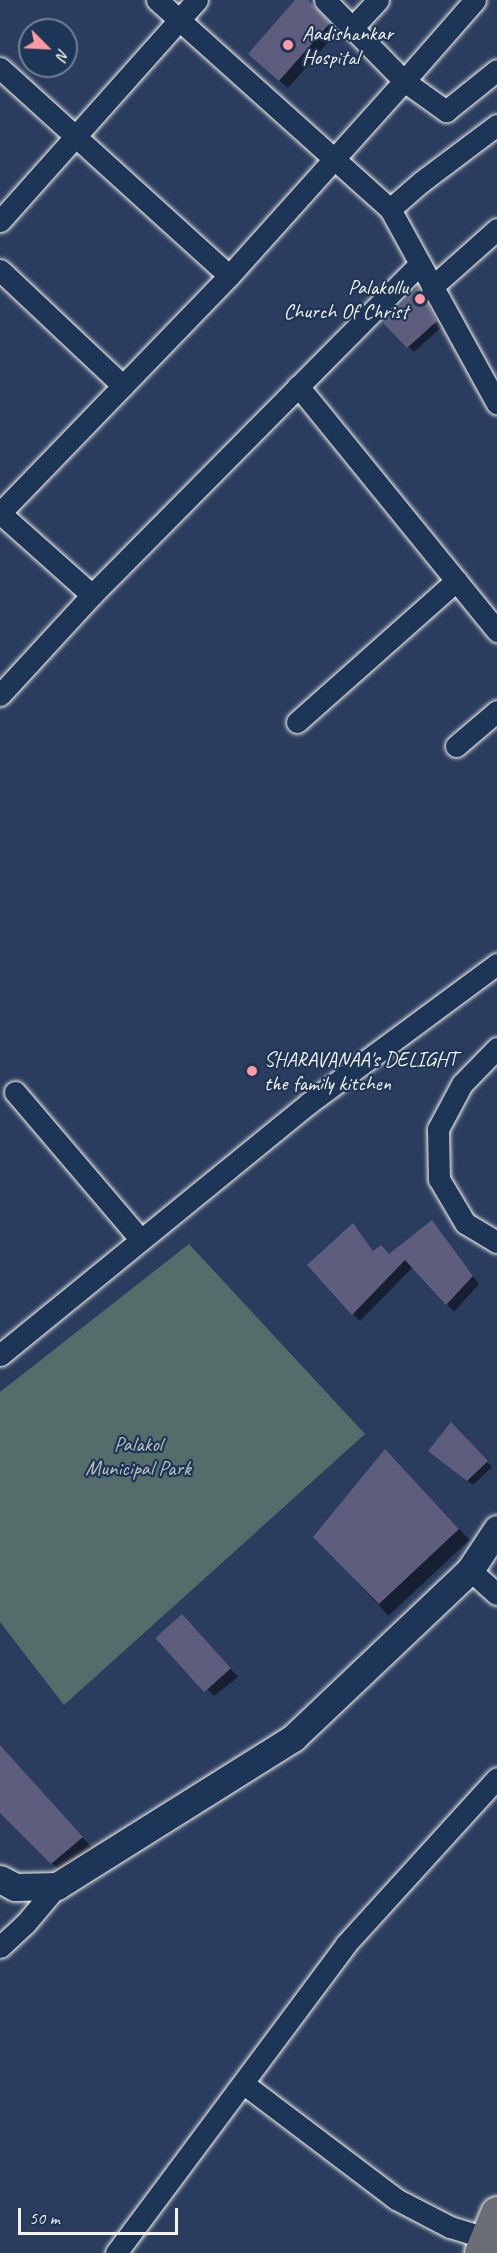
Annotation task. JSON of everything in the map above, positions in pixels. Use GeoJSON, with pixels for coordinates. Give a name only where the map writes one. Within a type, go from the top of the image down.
{"type":"FeatureCollection","features":[{"type":"Feature","properties":{"kind":"street"},"geometry":{"type":"LineString","coordinates":[[157,0],[390,209],[497,404]]}},
{"type":"Feature","properties":{"kind":"street"},"geometry":{"type":"LineString","coordinates":[[0,221],[197,0]]}},
{"type":"Feature","properties":{"kind":"street"},"geometry":{"type":"LineString","coordinates":[[325,0],[404,81],[446,111],[497,70]]}},
{"type":"Feature","properties":{"kind":"street"},"geometry":{"type":"LineString","coordinates":[[352,27],[378,0]]}},
{"type":"Feature","properties":{"kind":"street"},"geometry":{"type":"LineString","coordinates":[[92,595],[0,513],[229,276],[335,160],[475,0]]}},
{"type":"Feature","properties":{"kind":"street"},"geometry":{"type":"LineString","coordinates":[[0,68],[74,138],[229,276]]}},
{"type":"Feature","properties":{"kind":"street"},"geometry":{"type":"LineString","coordinates":[[390,209],[421,182],[497,126]]}},
{"type":"Feature","properties":{"kind":"street"},"geometry":{"type":"LineString","coordinates":[[432,288],[497,229]]}},
{"type":"Feature","properties":{"kind":"street"},"geometry":{"type":"LineString","coordinates":[[0,695],[92,595],[419,264]]}},
{"type":"Feature","properties":{"kind":"street"},"geometry":{"type":"LineString","coordinates":[[0,270],[123,386]]}},
{"type":"Feature","properties":{"kind":"street"},"geometry":{"type":"LineString","coordinates":[[298,386],[497,631]]}},
{"type":"Feature","properties":{"kind":"street"},"geometry":{"type":"LineString","coordinates":[[297,722],[456,581]]}},
{"type":"Feature","properties":{"kind":"street"},"geometry":{"type":"LineString","coordinates":[[456,746],[497,711]]}},
{"type":"Feature","properties":{"kind":"street"},"geometry":{"type":"LineString","coordinates":[[0,1355],[309,1102],[497,964]]}},
{"type":"Feature","properties":{"kind":"street"},"geometry":{"type":"LineString","coordinates":[[497,1048],[462,1084],[438,1129],[439,1179],[465,1223],[497,1242]]}},
{"type":"Feature","properties":{"kind":"street"},"geometry":{"type":"LineString","coordinates":[[15,1092],[141,1240]]}},
{"type":"Feature","properties":{"kind":"street"},"geometry":{"type":"LineString","coordinates":[[0,1947],[25,1924],[57,1886],[293,1738],[470,1570],[497,1529]]}},
{"type":"Feature","properties":{"kind":"street"},"geometry":{"type":"LineString","coordinates":[[470,1570],[497,1594]]}},
{"type":"Feature","properties":{"kind":"street"},"geometry":{"type":"LineString","coordinates":[[117,2253],[346,1944],[497,1778]]}},
{"type":"Feature","properties":{"kind":"street"},"geometry":{"type":"LineString","coordinates":[[0,1879],[15,1887],[57,1886]]}},
{"type":"Feature","properties":{"kind":"street"},"geometry":{"type":"LineString","coordinates":[[244,2084],[396,2199],[450,2227],[491,2236]]}},
{"type":"Feature","properties":{"kind":"green space","name":"Palakol Municipal Park"},"geometry":{"type":"Polygon","coordinates":[[[189,1244],[365,1434],[64,1705],[0,1622],[0,1392],[189,1244]]]}},
{"type":"Feature","properties":{"kind":"building"},"geometry":{"type":"Polygon","coordinates":[[[295,0],[308,0],[330,23],[279,81],[248,54],[295,0]]]}},
{"type":"Feature","properties":{"kind":"building","name":"Palakollu Church Of Christ"},"geometry":{"type":"Polygon","coordinates":[[[418,287],[437,321],[407,348],[383,323],[418,287]]]}},
{"type":"Feature","properties":{"kind":"building"},"geometry":{"type":"Polygon","coordinates":[[[432,1220],[473,1276],[446,1305],[405,1260],[352,1315],[307,1265],[353,1223],[373,1251],[381,1245],[389,1254],[432,1220]]]}},
{"type":"Feature","properties":{"kind":"building"},"geometry":{"type":"Polygon","coordinates":[[[451,1422],[488,1461],[467,1481],[428,1451],[451,1422]]]}},
{"type":"Feature","properties":{"kind":"building"},"geometry":{"type":"Polygon","coordinates":[[[385,1449],[459,1529],[379,1604],[313,1537],[385,1449]]]}},
{"type":"Feature","properties":{"kind":"building"},"geometry":{"type":"Polygon","coordinates":[[[182,1614],[231,1668],[204,1692],[155,1638],[182,1614]]]}},
{"type":"Feature","properties":{"kind":"building"},"geometry":{"type":"Polygon","coordinates":[[[0,1745],[83,1837],[51,1864],[0,1813],[0,1745]]]}},
{"type":"Feature","properties":{"kind":"place","name":"Aadishankar Hospital"},"geometry":{"type":"Point","coordinates":[288,45]}},
{"type":"Feature","properties":{"kind":"place","name":"Palakollu Church Of Christ"},"geometry":{"type":"Point","coordinates":[420,299]}},
{"type":"Feature","properties":{"kind":"place","name":"SHARAVANAA's DELIGHT the family kitchen"},"geometry":{"type":"Point","coordinates":[252,1071]}}]}
